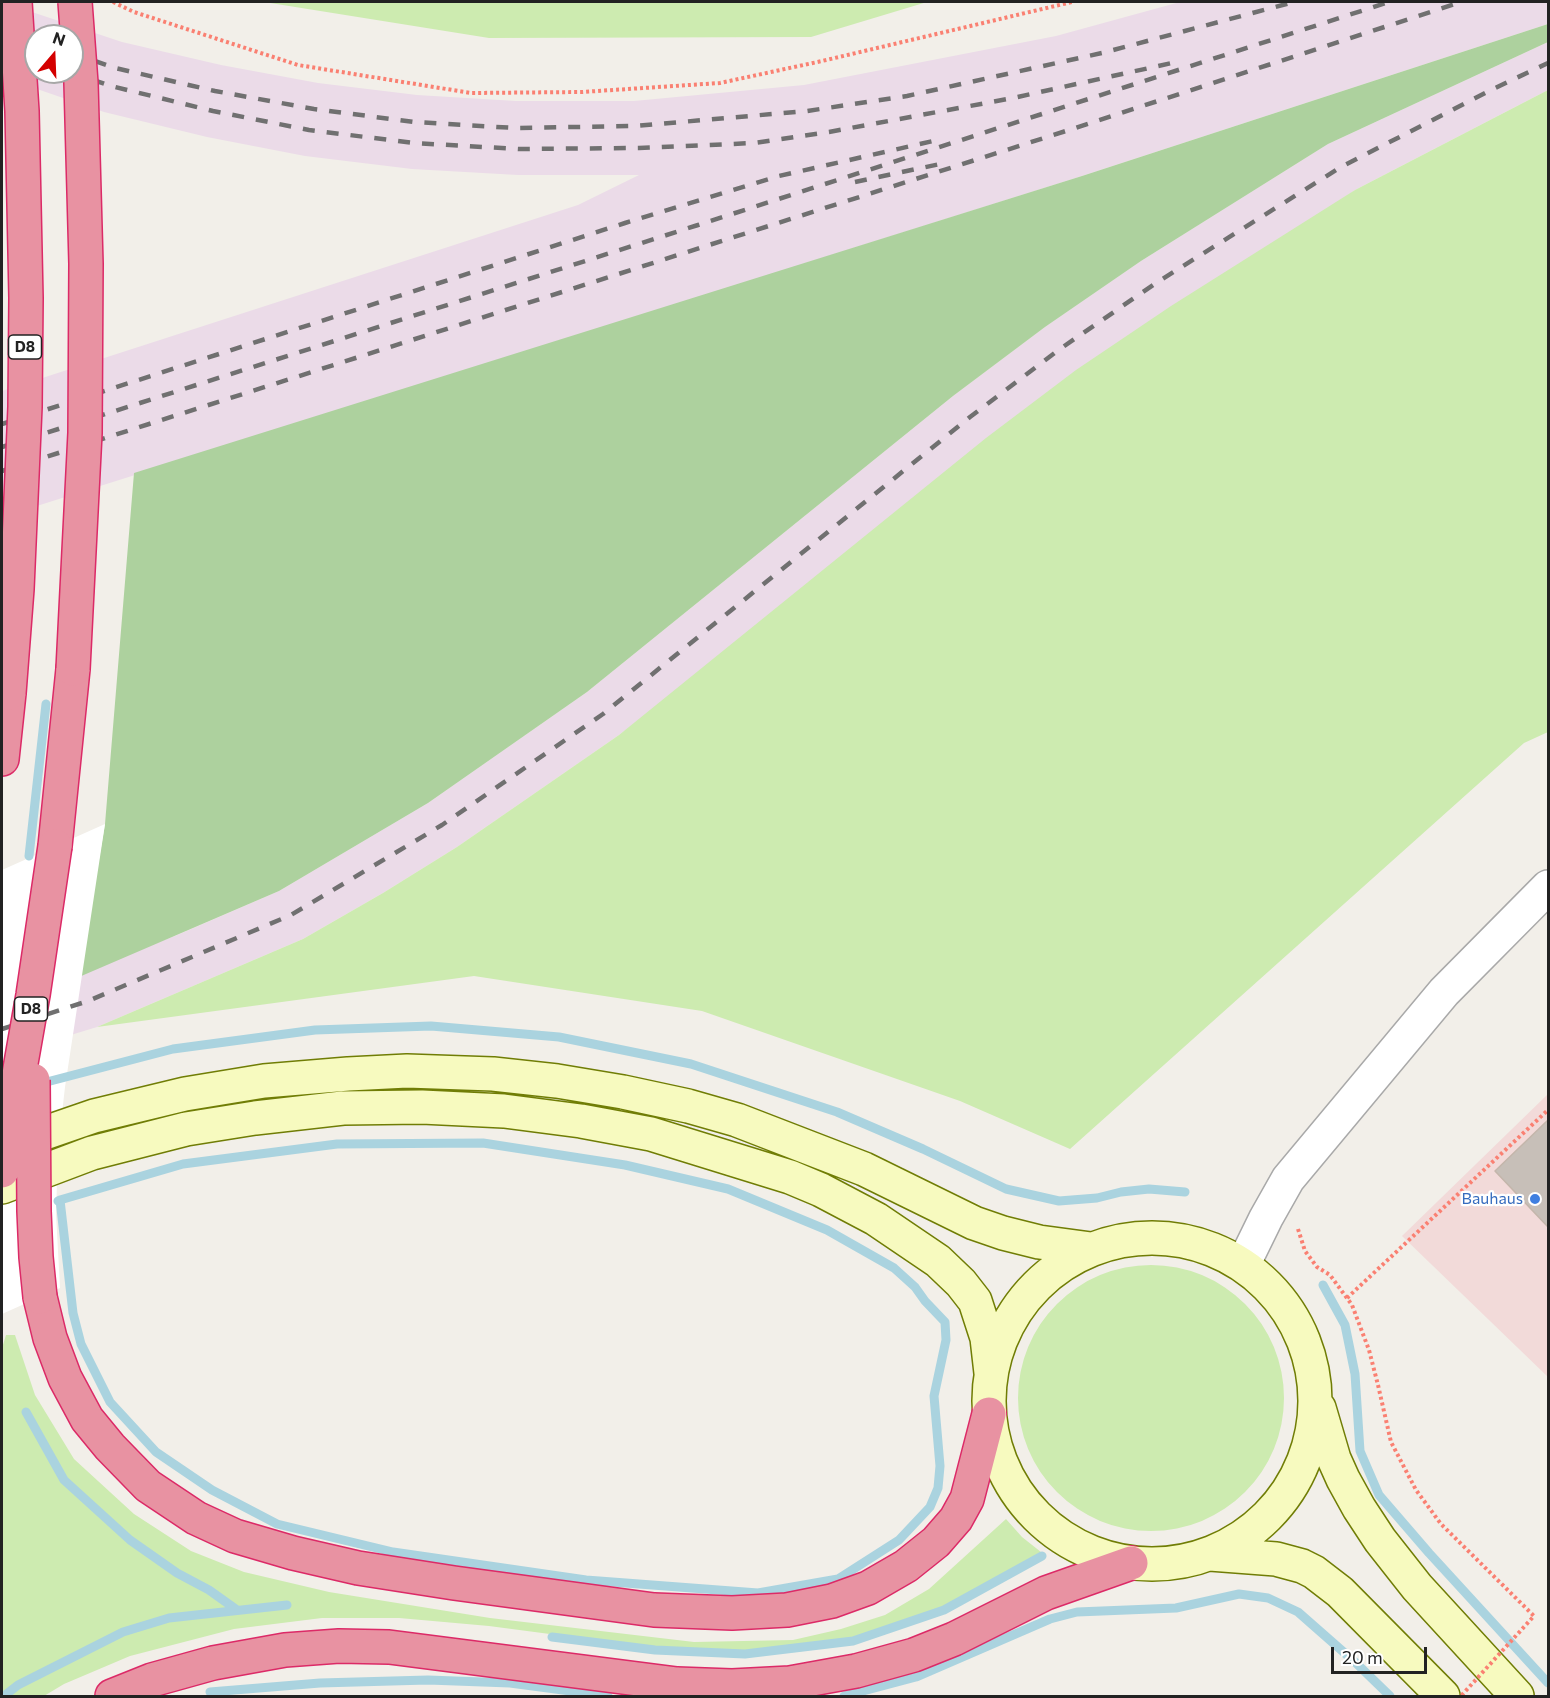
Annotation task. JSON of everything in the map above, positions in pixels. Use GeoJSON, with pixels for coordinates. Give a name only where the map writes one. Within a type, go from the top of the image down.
{"type":"FeatureCollection","features":[{"type":"Feature","properties":{"kind":"highway","name":"D8"},"geometry":{"type":"LineString","coordinates":[[2,759],[17,589],[25,407],[26,298],[22,111],[15,2]]}},
{"type":"Feature","properties":{"kind":"highway","name":"D8"},"geometry":{"type":"LineString","coordinates":[[2,1171],[33,995],[55,846],[73,669],[85,433],[86,264],[81,83],[75,2]]}},
{"type":"Feature","properties":{"kind":"highway"},"geometry":{"type":"LineString","coordinates":[[33,995],[36,1257],[40,1297],[50,1338],[61,1368],[87,1419],[110,1448],[147,1485],[196,1518],[235,1536],[293,1553],[358,1568],[654,1610],[732,1613],[787,1610],[832,1601],[868,1588],[906,1566],[936,1542],[956,1519],[967,1499],[989,1414]]}},
{"type":"Feature","properties":{"kind":"highway"},"geometry":{"type":"LineString","coordinates":[[112,1696],[153,1680],[213,1663],[285,1650],[339,1646],[389,1647],[677,1684],[732,1686],[790,1683],[856,1671],[914,1655],[954,1639],[1046,1593],[1131,1563]]}},
{"type":"Feature","properties":{"kind":"main road"},"geometry":{"type":"LineString","coordinates":[[2,1147],[94,1116],[184,1094],[264,1081],[407,1071],[493,1074],[557,1081],[623,1092],[688,1106],[737,1120],[864,1169],[974,1223],[1039,1242],[1091,1250]]}},
{"type":"Feature","properties":{"kind":"main road"},"geometry":{"type":"LineString","coordinates":[[2,1187],[102,1151],[186,1129],[277,1115],[343,1108],[422,1107],[504,1111],[581,1121],[651,1134],[790,1177],[821,1190],[876,1219],[938,1261],[962,1283],[975,1301],[987,1338],[991,1373],[989,1414],[994,1442],[1003,1468],[1017,1492],[1034,1514],[1055,1532],[1104,1557],[1131,1563],[1158,1564],[1185,1561],[1210,1554],[1260,1525],[1279,1504],[1295,1480],[1307,1454],[1314,1426],[1316,1398]]}},
{"type":"Feature","properties":{"kind":"main road"},"geometry":{"type":"LineString","coordinates":[[991,1373],[998,1346],[1009,1321],[1025,1298],[1066,1262],[1091,1250],[1116,1242],[1142,1238],[1169,1238],[1220,1252],[1243,1265],[1264,1282],[1296,1323],[1306,1346],[1313,1372],[1316,1398],[1334,1460],[1359,1508],[1417,1587],[1517,1696]]}},
{"type":"Feature","properties":{"kind":"main road"},"geometry":{"type":"LineString","coordinates":[[1210,1554],[1276,1559],[1302,1566],[1320,1576],[1341,1592],[1443,1696]]}},
{"type":"Feature","properties":{"kind":"street"},"geometry":{"type":"LineString","coordinates":[[1243,1265],[1288,1179],[1443,992],[1548,887]]}},
{"type":"Feature","properties":{"kind":"path"},"geometry":{"type":"LineString","coordinates":[[114,2],[134,12],[298,65],[471,93],[582,92],[720,83],[1072,2]]}},
{"type":"Feature","properties":{"kind":"path"},"geometry":{"type":"LineString","coordinates":[[1347,1298],[1548,1110]]}},
{"type":"Feature","properties":{"kind":"path"},"geometry":{"type":"LineString","coordinates":[[1297,1222],[1305,1251],[1317,1267],[1330,1275],[1352,1305],[1369,1350],[1391,1442],[1416,1490],[1441,1524],[1534,1616],[1461,1696]]}},
{"type":"Feature","properties":{"kind":"shaded area"},"geometry":{"type":"Polygon","coordinates":[[[2,2],[68,24],[24,24],[24,84],[84,84],[84,29],[122,42],[221,65],[318,83],[417,95],[516,101],[634,101],[804,85],[1056,36],[1180,2],[1548,2],[1548,24],[1082,176],[2,517],[2,391],[578,205],[639,175],[518,175],[412,169],[305,156],[207,137],[104,112],[2,77],[2,2]]]}},
{"type":"Feature","properties":{"kind":"shaded area"},"geometry":{"type":"Polygon","coordinates":[[[1548,42],[1548,90],[1355,190],[619,735],[457,847],[303,939],[97,1027],[2,1056],[2,1001],[175,936],[279,891],[428,803],[587,692],[953,396],[1045,327],[1141,261],[1328,144],[1548,42]]]}},
{"type":"Feature","properties":{"kind":"shaded area"},"geometry":{"type":"Polygon","coordinates":[[[1548,1094],[1548,1377],[1402,1236],[1548,1094]]]}},
{"type":"Feature","properties":{"kind":"green space"},"geometry":{"type":"Polygon","coordinates":[[[264,2],[927,2],[811,37],[489,38],[264,2]]]}},
{"type":"Feature","properties":{"kind":"green space"},"geometry":{"type":"Polygon","coordinates":[[[1548,24],[1548,42],[1328,144],[1141,261],[1045,327],[953,396],[587,692],[428,803],[279,891],[79,977],[105,824],[134,473],[1082,176],[1548,24]]]}},
{"type":"Feature","properties":{"kind":"green space"},"geometry":{"type":"Polygon","coordinates":[[[1548,90],[1548,732],[1524,743],[1070,1149],[960,1101],[702,1011],[474,976],[97,1027],[303,939],[457,847],[619,735],[986,438],[1076,370],[1171,306],[1355,190],[1548,90]]]}},
{"type":"Feature","properties":{"kind":"green space"},"geometry":{"type":"Polygon","coordinates":[[[1151,1265],[1177,1268],[1202,1276],[1225,1288],[1245,1304],[1261,1324],[1273,1347],[1281,1372],[1284,1398],[1281,1424],[1273,1449],[1261,1472],[1245,1492],[1225,1508],[1202,1520],[1177,1528],[1151,1531],[1125,1528],[1100,1520],[1077,1508],[1057,1492],[1041,1472],[1029,1449],[1021,1424],[1018,1398],[1021,1372],[1029,1347],[1041,1324],[1057,1304],[1077,1288],[1100,1276],[1125,1268],[1151,1265]]]}},
{"type":"Feature","properties":{"kind":"green space"},"geometry":{"type":"Polygon","coordinates":[[[6,1335],[15,1335],[35,1395],[74,1459],[134,1514],[191,1551],[244,1572],[329,1592],[490,1618],[694,1642],[793,1640],[841,1629],[885,1615],[929,1589],[1006,1519],[1022,1537],[1046,1556],[895,1630],[798,1652],[694,1653],[489,1626],[399,1618],[322,1618],[234,1629],[130,1656],[64,1684],[44,1696],[2,1696],[2,1348],[6,1335]]]}},
{"type":"Feature","properties":{"kind":"pier"},"geometry":{"type":"Polygon","coordinates":[[[105,824],[65,1087],[58,1149],[56,1214],[60,1288],[2,1314],[2,870],[105,824]]]}},
{"type":"Feature","properties":{"kind":"building","name":"Bauhaus"},"geometry":{"type":"Polygon","coordinates":[[[1548,1120],[1548,1227],[1495,1171],[1548,1120]]]}},
{"type":"Feature","properties":{"kind":"waterway"},"geometry":{"type":"LineString","coordinates":[[29,856],[46,704]]}},
{"type":"Feature","properties":{"kind":"waterway"},"geometry":{"type":"LineString","coordinates":[[39,1084],[173,1049],[315,1030],[431,1026],[559,1037],[691,1064],[837,1112],[923,1149],[1006,1189],[1059,1201],[1097,1198],[1121,1192],[1149,1189],[1185,1192]]}},
{"type":"Feature","properties":{"kind":"waterway"},"geometry":{"type":"LineString","coordinates":[[58,1201],[60,1200],[183,1164],[337,1144],[483,1143],[625,1165],[728,1189],[827,1230],[894,1268],[915,1287],[945,1322],[946,1340],[934,1396],[940,1466],[938,1488],[930,1507],[899,1540],[838,1579],[758,1593],[586,1580],[393,1552],[277,1524],[212,1490],[156,1452],[110,1402],[81,1344],[73,1313],[60,1200]]}},
{"type":"Feature","properties":{"kind":"waterway"},"geometry":{"type":"LineString","coordinates":[[1323,1285],[1345,1325],[1355,1374],[1360,1451],[1379,1495],[1548,1683]]}},
{"type":"Feature","properties":{"kind":"waterway"},"geometry":{"type":"LineString","coordinates":[[26,1412],[64,1480],[130,1540],[177,1573],[209,1590],[237,1610]]}},
{"type":"Feature","properties":{"kind":"waterway"},"geometry":{"type":"LineString","coordinates":[[552,1637],[655,1650],[745,1654],[853,1641],[944,1610],[1042,1556]]}},
{"type":"Feature","properties":{"kind":"waterway"},"geometry":{"type":"LineString","coordinates":[[844,1696],[916,1677],[1050,1619],[1077,1612],[1176,1608],[1239,1594],[1268,1598],[1298,1612],[1390,1696]]}},
{"type":"Feature","properties":{"kind":"waterway"},"geometry":{"type":"LineString","coordinates":[[4,1696],[18,1685],[123,1632],[169,1618],[287,1605]]}},
{"type":"Feature","properties":{"kind":"waterway"},"geometry":{"type":"LineString","coordinates":[[210,1692],[320,1683],[428,1680],[510,1683],[608,1696]]}},
{"type":"Feature","properties":{"kind":"railway"},"geometry":{"type":"LineString","coordinates":[[84,57],[115,68],[215,91],[314,109],[414,122],[515,128],[635,126],[807,111],[907,96],[1102,53],[1294,2]]}},
{"type":"Feature","properties":{"kind":"railway"},"geometry":{"type":"LineString","coordinates":[[2,447],[1389,2]]}},
{"type":"Feature","properties":{"kind":"railway"},"geometry":{"type":"LineString","coordinates":[[2,471],[1069,130],[1461,2]]}},
{"type":"Feature","properties":{"kind":"railway"},"geometry":{"type":"LineString","coordinates":[[2,28],[24,36]]}},
{"type":"Feature","properties":{"kind":"railway"},"geometry":{"type":"LineString","coordinates":[[2,49],[24,57]]}},
{"type":"Feature","properties":{"kind":"railway"},"geometry":{"type":"LineString","coordinates":[[84,77],[111,86],[213,111],[309,130],[414,143],[518,149],[639,148],[754,143],[829,132],[1013,98],[1181,61]]}},
{"type":"Feature","properties":{"kind":"railway"},"geometry":{"type":"LineString","coordinates":[[2,1029],[88,1001],[291,915],[442,825],[603,714],[970,417],[1060,349],[1156,283],[1341,167],[1548,63]]}},
{"type":"Feature","properties":{"kind":"railway"},"geometry":{"type":"LineString","coordinates":[[2,424],[625,223],[779,176],[933,141]]}},
{"type":"Feature","properties":{"kind":"railway"},"geometry":{"type":"LineString","coordinates":[[855,182],[940,164]]}},
{"type":"Feature","properties":{"kind":"place","name":"Bauhaus"},"geometry":{"type":"Point","coordinates":[1535,1199]}}]}
